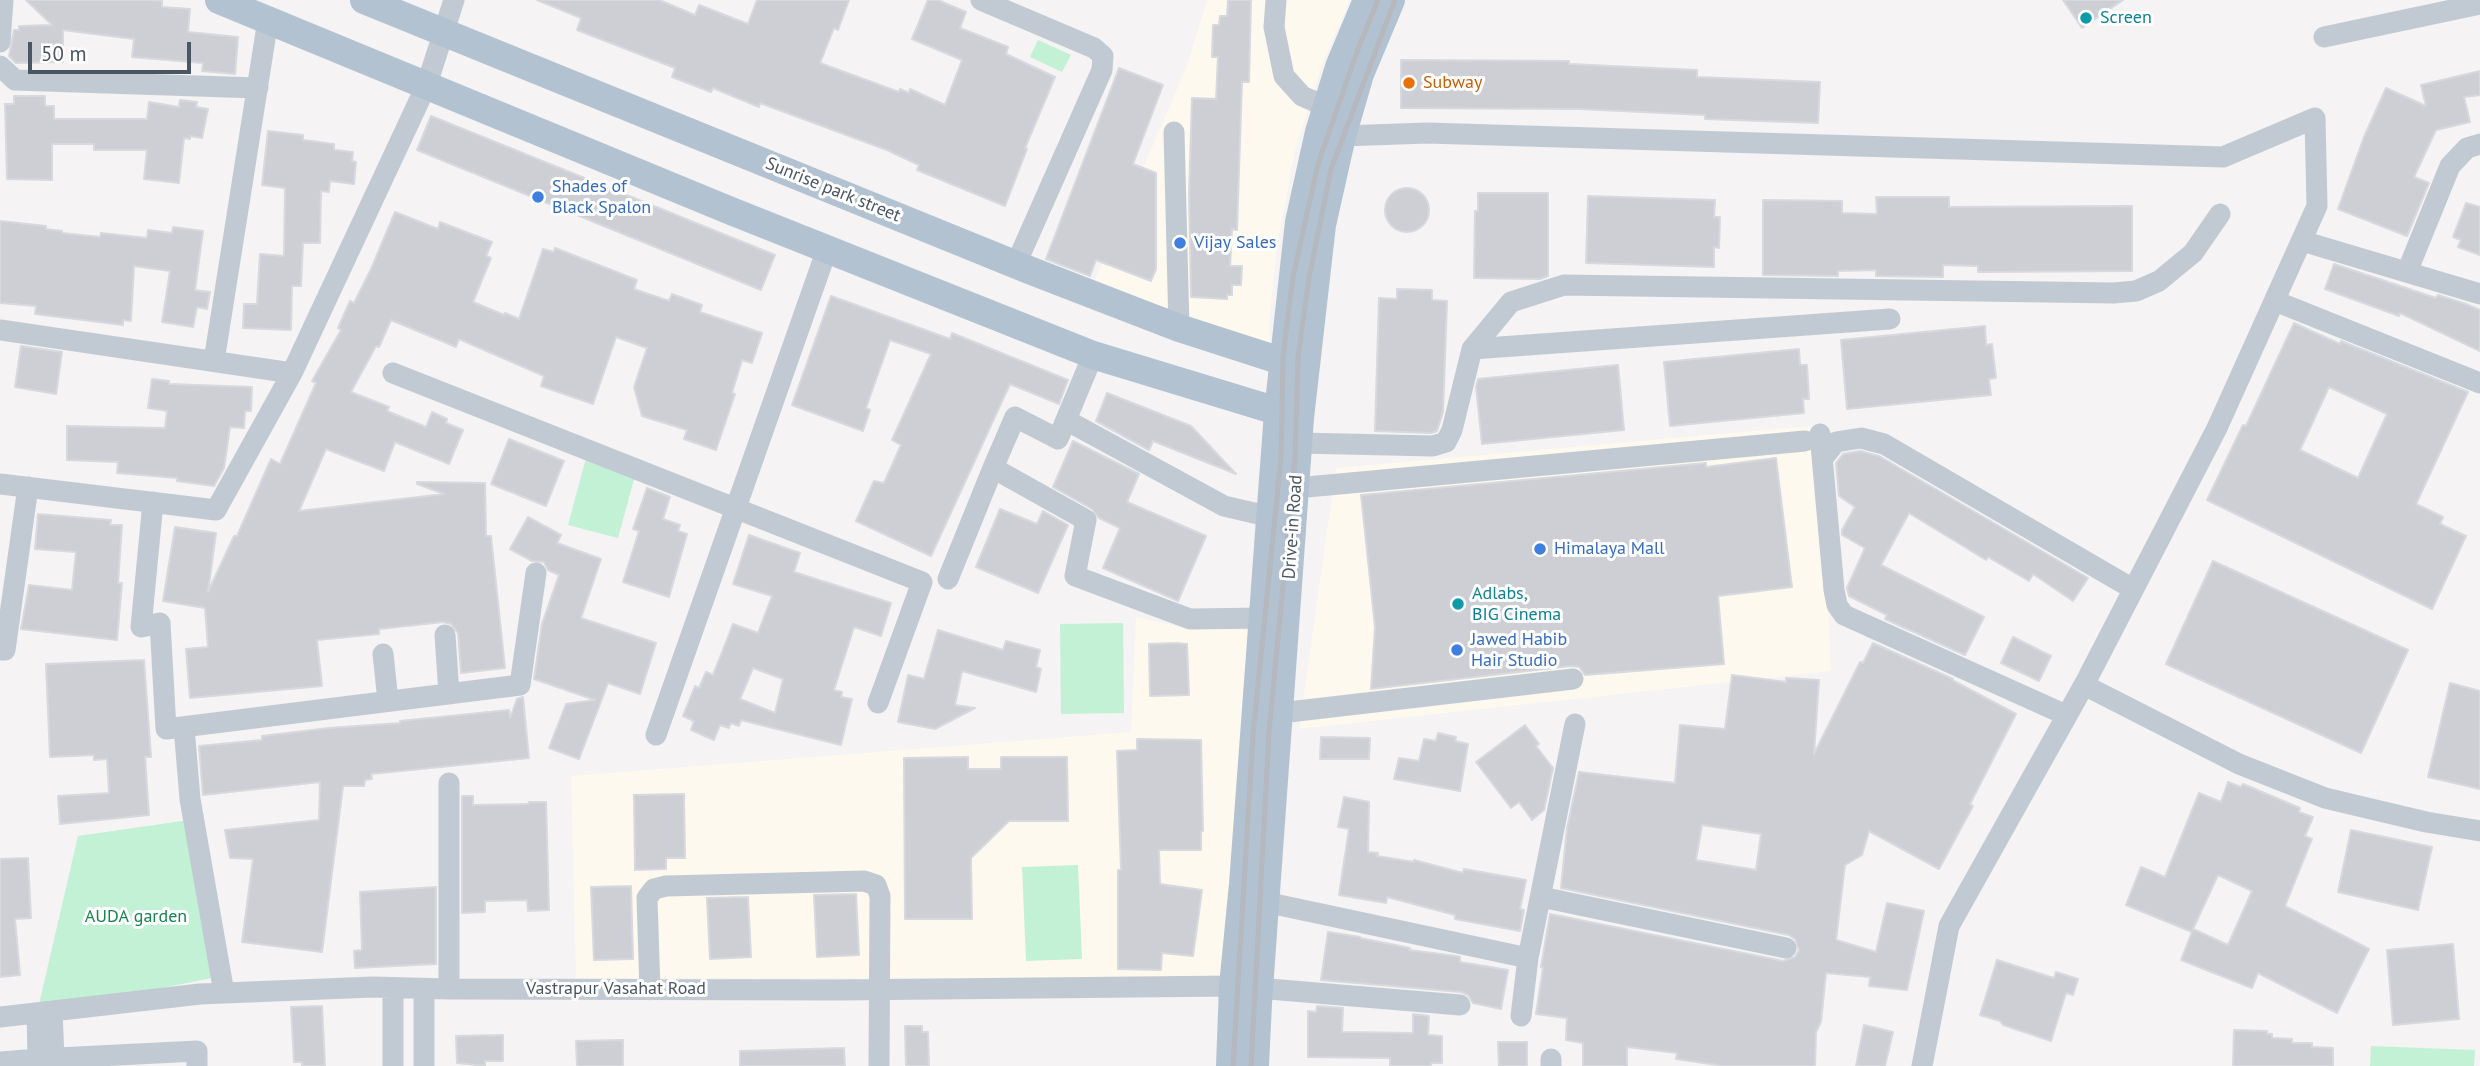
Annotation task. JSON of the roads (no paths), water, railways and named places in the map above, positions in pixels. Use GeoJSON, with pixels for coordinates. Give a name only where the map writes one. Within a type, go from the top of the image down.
{"type":"FeatureCollection","features":[{"type":"Feature","properties":{"kind":"main road"},"geometry":{"type":"LineString","coordinates":[[219,0],[1093,355],[1292,424]]}},
{"type":"Feature","properties":{"kind":"main road","name":"Sunrise park street"},"geometry":{"type":"LineString","coordinates":[[364,0],[1179,328],[1295,365]]}},
{"type":"Feature","properties":{"kind":"main road","name":"Drive-in Road"},"geometry":{"type":"LineString","coordinates":[[1230,1066],[1265,902],[1296,488],[1292,424],[1299,222],[1339,66],[1367,0]]}},
{"type":"Feature","properties":{"kind":"main road","name":"Drive-in Road"},"geometry":{"type":"LineString","coordinates":[[1295,365],[1342,135],[1360,74],[1391,0]]}},
{"type":"Feature","properties":{"kind":"main road","name":"Drive-in Road"},"geometry":{"type":"LineString","coordinates":[[1255,1066],[1246,988],[1243,884],[1271,517],[1292,424]]}},
{"type":"Feature","properties":{"kind":"street"},"geometry":{"type":"LineString","coordinates":[[0,42],[3,0]]}},
{"type":"Feature","properties":{"kind":"street"},"geometry":{"type":"LineString","coordinates":[[0,484],[216,510],[292,373],[427,84],[454,0]]}},
{"type":"Feature","properties":{"kind":"street"},"geometry":{"type":"LineString","coordinates":[[981,0],[1094,48],[1103,56],[1102,70],[1016,264]]}},
{"type":"Feature","properties":{"kind":"street"},"geometry":{"type":"LineString","coordinates":[[1276,0],[1274,27],[1284,76],[1302,96],[1327,107]]}},
{"type":"Feature","properties":{"kind":"street"},"geometry":{"type":"LineString","coordinates":[[2325,37],[2480,4]]}},
{"type":"Feature","properties":{"kind":"street"},"geometry":{"type":"LineString","coordinates":[[214,361],[268,20]]}},
{"type":"Feature","properties":{"kind":"street"},"geometry":{"type":"LineString","coordinates":[[0,66],[15,80],[258,88]]}},
{"type":"Feature","properties":{"kind":"street"},"geometry":{"type":"LineString","coordinates":[[1342,135],[1427,132],[2223,157],[2315,118],[2318,206],[2217,428],[2084,685],[1949,926],[1922,1066]]}},
{"type":"Feature","properties":{"kind":"street"},"geometry":{"type":"LineString","coordinates":[[1174,132],[1179,328]]}},
{"type":"Feature","properties":{"kind":"street"},"geometry":{"type":"LineString","coordinates":[[2407,272],[2450,166],[2467,148],[2480,144]]}},
{"type":"Feature","properties":{"kind":"street"},"geometry":{"type":"LineString","coordinates":[[1292,424],[1433,446],[1447,442],[1472,349],[1511,302],[1564,285],[2114,293],[2136,291],[2159,281],[2193,253],[2220,214]]}},
{"type":"Feature","properties":{"kind":"street"},"geometry":{"type":"LineString","coordinates":[[2302,241],[2480,295]]}},
{"type":"Feature","properties":{"kind":"street"},"geometry":{"type":"LineString","coordinates":[[656,735],[827,249]]}},
{"type":"Feature","properties":{"kind":"street"},"geometry":{"type":"LineString","coordinates":[[2275,301],[2480,383]]}},
{"type":"Feature","properties":{"kind":"street"},"geometry":{"type":"LineString","coordinates":[[1472,349],[1890,319]]}},
{"type":"Feature","properties":{"kind":"street"},"geometry":{"type":"LineString","coordinates":[[0,330],[292,373]]}},
{"type":"Feature","properties":{"kind":"street"},"geometry":{"type":"LineString","coordinates":[[948,579],[1015,417],[1058,439],[1093,355]]}},
{"type":"Feature","properties":{"kind":"street"},"geometry":{"type":"LineString","coordinates":[[393,373],[922,582],[878,703]]}},
{"type":"Feature","properties":{"kind":"street"},"geometry":{"type":"LineString","coordinates":[[1066,420],[1224,506],[1271,517]]}},
{"type":"Feature","properties":{"kind":"street"},"geometry":{"type":"LineString","coordinates":[[1296,488],[1813,437],[1823,458],[1834,590],[1837,605],[1844,615],[2066,715]]}},
{"type":"Feature","properties":{"kind":"street"},"geometry":{"type":"LineString","coordinates":[[1823,458],[1836,442],[1861,438],[1884,444],[2133,589]]}},
{"type":"Feature","properties":{"kind":"street"},"geometry":{"type":"LineString","coordinates":[[993,468],[1086,520],[1075,576],[1190,619],[1264,618]]}},
{"type":"Feature","properties":{"kind":"street"},"geometry":{"type":"LineString","coordinates":[[0,650],[5,650],[28,487]]}},
{"type":"Feature","properties":{"kind":"street"},"geometry":{"type":"LineString","coordinates":[[153,502],[141,627],[160,624],[166,729],[520,685],[536,573]]}},
{"type":"Feature","properties":{"kind":"street"},"geometry":{"type":"LineString","coordinates":[[445,635],[449,694]]}},
{"type":"Feature","properties":{"kind":"street"},"geometry":{"type":"LineString","coordinates":[[383,653],[388,701]]}},
{"type":"Feature","properties":{"kind":"street"},"geometry":{"type":"LineString","coordinates":[[1280,713],[1573,679]]}},
{"type":"Feature","properties":{"kind":"street"},"geometry":{"type":"LineString","coordinates":[[2084,685],[2239,764],[2325,798],[2426,822],[2480,831]]}},
{"type":"Feature","properties":{"kind":"street"},"geometry":{"type":"LineString","coordinates":[[1521,1016],[1528,958],[1575,724]]}},
{"type":"Feature","properties":{"kind":"street"},"geometry":{"type":"LineString","coordinates":[[184,727],[190,799],[224,993]]}},
{"type":"Feature","properties":{"kind":"street"},"geometry":{"type":"LineString","coordinates":[[449,783],[449,989]]}},
{"type":"Feature","properties":{"kind":"street"},"geometry":{"type":"LineString","coordinates":[[650,990],[647,898],[654,889],[666,886],[864,881],[876,885],[880,896],[878,1066]]}},
{"type":"Feature","properties":{"kind":"street"},"geometry":{"type":"LineString","coordinates":[[1541,897],[1786,948]]}},
{"type":"Feature","properties":{"kind":"street"},"geometry":{"type":"LineString","coordinates":[[1265,902],[1528,958]]}},
{"type":"Feature","properties":{"kind":"street"},"geometry":{"type":"LineString","coordinates":[[393,988],[393,1066]]}},
{"type":"Feature","properties":{"kind":"street","name":"Vastrapur Vasahat Road"},"geometry":{"type":"LineString","coordinates":[[0,1017],[224,993],[393,988],[1246,988],[1460,1006]]}},
{"type":"Feature","properties":{"kind":"street"},"geometry":{"type":"LineString","coordinates":[[424,989],[425,1066]]}},
{"type":"Feature","properties":{"kind":"street"},"geometry":{"type":"LineString","coordinates":[[44,1012],[46,1060]]}},
{"type":"Feature","properties":{"kind":"street"},"geometry":{"type":"LineString","coordinates":[[0,1062],[197,1051],[197,1066]]}},
{"type":"Feature","properties":{"kind":"railway"},"geometry":{"type":"LineString","coordinates":[[1233,1066],[1253,734],[1281,458],[1283,357],[1293,277],[1318,164],[1378,0]]}},
{"type":"Feature","properties":{"kind":"railway"},"geometry":{"type":"LineString","coordinates":[[1251,1066],[1269,732],[1295,459],[1298,357],[1309,278],[1331,169],[1395,0]]}},
{"type":"Feature","properties":{"kind":"place","name":"Screen"},"geometry":{"type":"Point","coordinates":[2086,18]}},
{"type":"Feature","properties":{"kind":"place","name":"Subway"},"geometry":{"type":"Point","coordinates":[1409,83]}},
{"type":"Feature","properties":{"kind":"place","name":"Shades of Black Spalon"},"geometry":{"type":"Point","coordinates":[538,197]}},
{"type":"Feature","properties":{"kind":"place","name":"Vijay Sales"},"geometry":{"type":"Point","coordinates":[1180,243]}},
{"type":"Feature","properties":{"kind":"place","name":"Himalaya Mall"},"geometry":{"type":"Point","coordinates":[1540,549]}},
{"type":"Feature","properties":{"kind":"place","name":"Adlabs, BIG Cinema"},"geometry":{"type":"Point","coordinates":[1458,604]}},
{"type":"Feature","properties":{"kind":"place","name":"Jawed Habib Hair Studio"},"geometry":{"type":"Point","coordinates":[1457,650]}},
{"type":"Feature","properties":{"kind":"park label","name":"AUDA garden"},"geometry":{"type":"Point","coordinates":[136,917]}}]}
